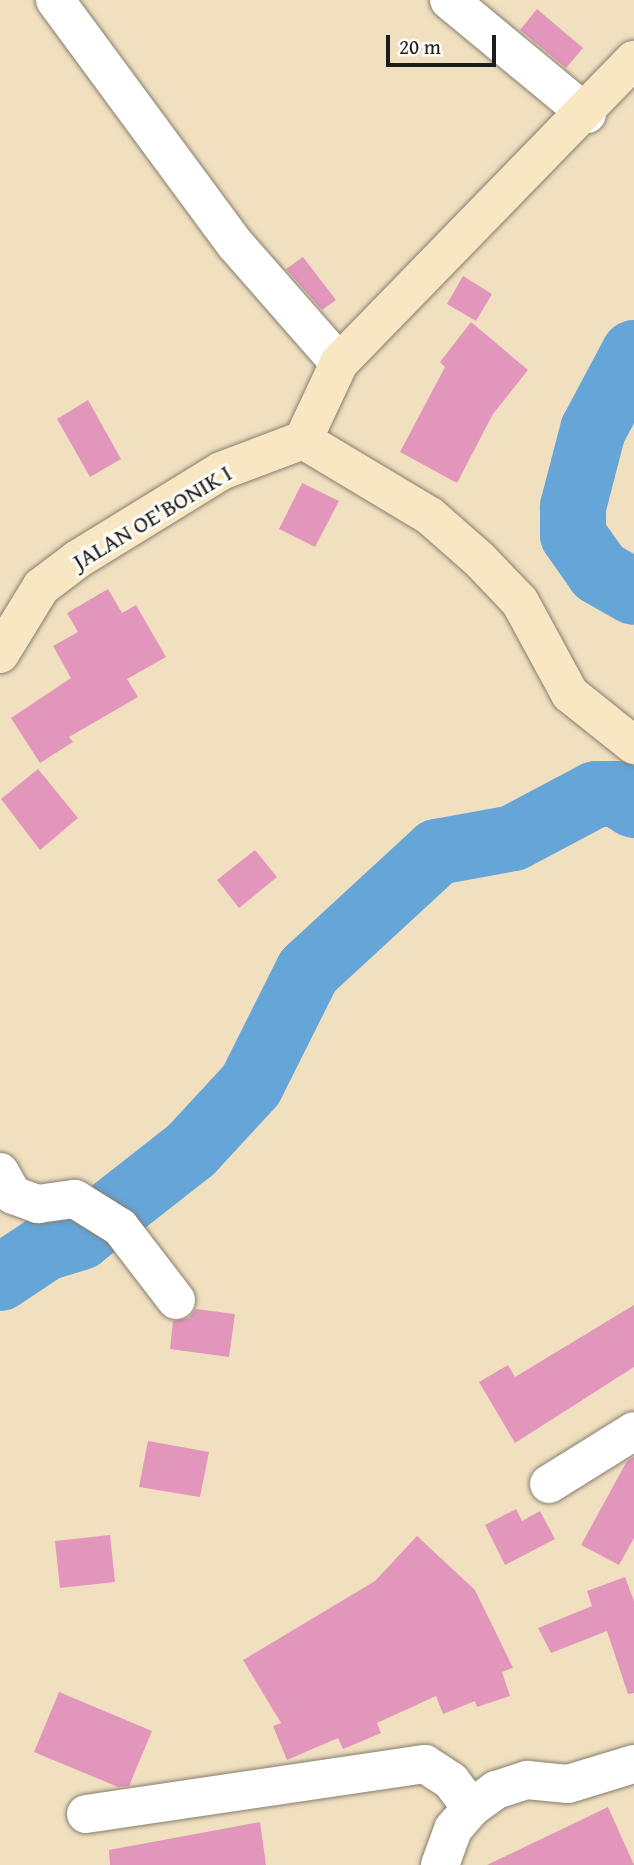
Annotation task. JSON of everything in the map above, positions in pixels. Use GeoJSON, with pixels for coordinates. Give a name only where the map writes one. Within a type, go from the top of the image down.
{"type":"FeatureCollection","features":[{"type":"Feature","properties":{"kind":"street"},"geometry":{"type":"LineString","coordinates":[[55,0],[234,244],[339,363]]}},
{"type":"Feature","properties":{"kind":"street"},"geometry":{"type":"LineString","coordinates":[[449,0],[587,114]]}},
{"type":"Feature","properties":{"kind":"street"},"geometry":{"type":"LineString","coordinates":[[634,60],[587,114],[440,255],[339,363],[303,440],[430,516],[479,559],[520,602],[570,694],[634,746]]}},
{"type":"Feature","properties":{"kind":"street","name":"JALAN OE'BONIK I"},"geometry":{"type":"LineString","coordinates":[[0,654],[41,587],[78,559],[221,471],[303,440]]}},
{"type":"Feature","properties":{"kind":"street"},"geometry":{"type":"LineString","coordinates":[[4,1191],[38,1205],[75,1199],[120,1227],[176,1300]]}},
{"type":"Feature","properties":{"kind":"street"},"geometry":{"type":"LineString","coordinates":[[549,1484],[634,1431]]}},
{"type":"Feature","properties":{"kind":"street"},"geometry":{"type":"LineString","coordinates":[[86,1814],[425,1764],[451,1781],[471,1808]]}},
{"type":"Feature","properties":{"kind":"street"},"geometry":{"type":"LineString","coordinates":[[440,1865],[453,1829],[471,1808],[496,1790],[527,1780],[568,1784],[634,1764]]}},
{"type":"Feature","properties":{"kind":"building"},"geometry":{"type":"Polygon","coordinates":[[[537,9],[583,48],[566,68],[520,30],[537,9]]]}},
{"type":"Feature","properties":{"kind":"building"},"geometry":{"type":"Polygon","coordinates":[[[303,257],[336,300],[322,310],[286,269],[303,257]]]}},
{"type":"Feature","properties":{"kind":"building"},"geometry":{"type":"Polygon","coordinates":[[[463,276],[492,294],[476,321],[447,304],[463,276]]]}},
{"type":"Feature","properties":{"kind":"building"},"geometry":{"type":"Polygon","coordinates":[[[471,322],[528,370],[493,414],[457,483],[400,452],[445,367],[440,362],[471,322]]]}},
{"type":"Feature","properties":{"kind":"building"},"geometry":{"type":"Polygon","coordinates":[[[88,400],[121,459],[90,477],[57,419],[88,400]]]}},
{"type":"Feature","properties":{"kind":"building"},"geometry":{"type":"Polygon","coordinates":[[[302,483],[339,501],[315,547],[279,529],[302,483]]]}},
{"type":"Feature","properties":{"kind":"building"},"geometry":{"type":"Polygon","coordinates":[[[108,589],[122,613],[136,605],[166,657],[127,679],[138,697],[69,737],[73,742],[40,763],[11,718],[71,678],[53,646],[78,632],[67,613],[108,589]]]}},
{"type":"Feature","properties":{"kind":"building"},"geometry":{"type":"Polygon","coordinates":[[[38,769],[78,818],[40,850],[1,799],[38,769]]]}},
{"type":"Feature","properties":{"kind":"building"},"geometry":{"type":"Polygon","coordinates":[[[255,850],[277,877],[239,908],[217,880],[255,850]]]}},
{"type":"Feature","properties":{"kind":"building"},"geometry":{"type":"Polygon","coordinates":[[[634,1305],[634,1367],[515,1443],[479,1382],[508,1365],[515,1377],[634,1305]]]}},
{"type":"Feature","properties":{"kind":"building"},"geometry":{"type":"Polygon","coordinates":[[[196,1309],[235,1314],[229,1357],[170,1349],[173,1321],[189,1318],[196,1309]]]}},
{"type":"Feature","properties":{"kind":"building"},"geometry":{"type":"Polygon","coordinates":[[[148,1441],[209,1452],[200,1497],[139,1487],[148,1441]]]}},
{"type":"Feature","properties":{"kind":"building"},"geometry":{"type":"Polygon","coordinates":[[[634,1457],[634,1538],[619,1565],[581,1545],[627,1461],[634,1457]]]}},
{"type":"Feature","properties":{"kind":"building"},"geometry":{"type":"Polygon","coordinates":[[[516,1509],[522,1521],[540,1511],[555,1539],[505,1565],[485,1525],[516,1509]]]}},
{"type":"Feature","properties":{"kind":"building"},"geometry":{"type":"Polygon","coordinates":[[[110,1535],[115,1582],[60,1588],[55,1541],[110,1535]]]}},
{"type":"Feature","properties":{"kind":"building"},"geometry":{"type":"Polygon","coordinates":[[[417,1536],[475,1590],[513,1668],[502,1672],[510,1696],[477,1707],[475,1701],[443,1714],[436,1696],[377,1723],[381,1733],[343,1749],[338,1738],[287,1760],[273,1726],[281,1723],[243,1660],[375,1581],[417,1536]]]}},
{"type":"Feature","properties":{"kind":"building"},"geometry":{"type":"Polygon","coordinates":[[[625,1577],[634,1601],[634,1693],[628,1694],[607,1631],[551,1653],[538,1628],[592,1606],[587,1591],[625,1577]]]}},
{"type":"Feature","properties":{"kind":"building"},"geometry":{"type":"Polygon","coordinates":[[[59,1692],[152,1731],[129,1786],[118,1787],[34,1752],[59,1692]]]}},
{"type":"Feature","properties":{"kind":"building"},"geometry":{"type":"Polygon","coordinates":[[[608,1807],[634,1865],[487,1865],[608,1807]]]}},
{"type":"Feature","properties":{"kind":"building"},"geometry":{"type":"Polygon","coordinates":[[[260,1822],[266,1865],[110,1865],[109,1850],[260,1822]]]}},
{"type":"Feature","properties":{"kind":"waterway"},"geometry":{"type":"LineString","coordinates":[[634,353],[593,430],[573,507],[573,535],[599,572],[634,592]]}},
{"type":"Feature","properties":{"kind":"waterway"},"geometry":{"type":"LineString","coordinates":[[0,1278],[45,1248],[80,1237],[191,1150],[251,1085],[308,971],[437,852],[513,838],[596,794],[617,794],[634,805]]}}]}
